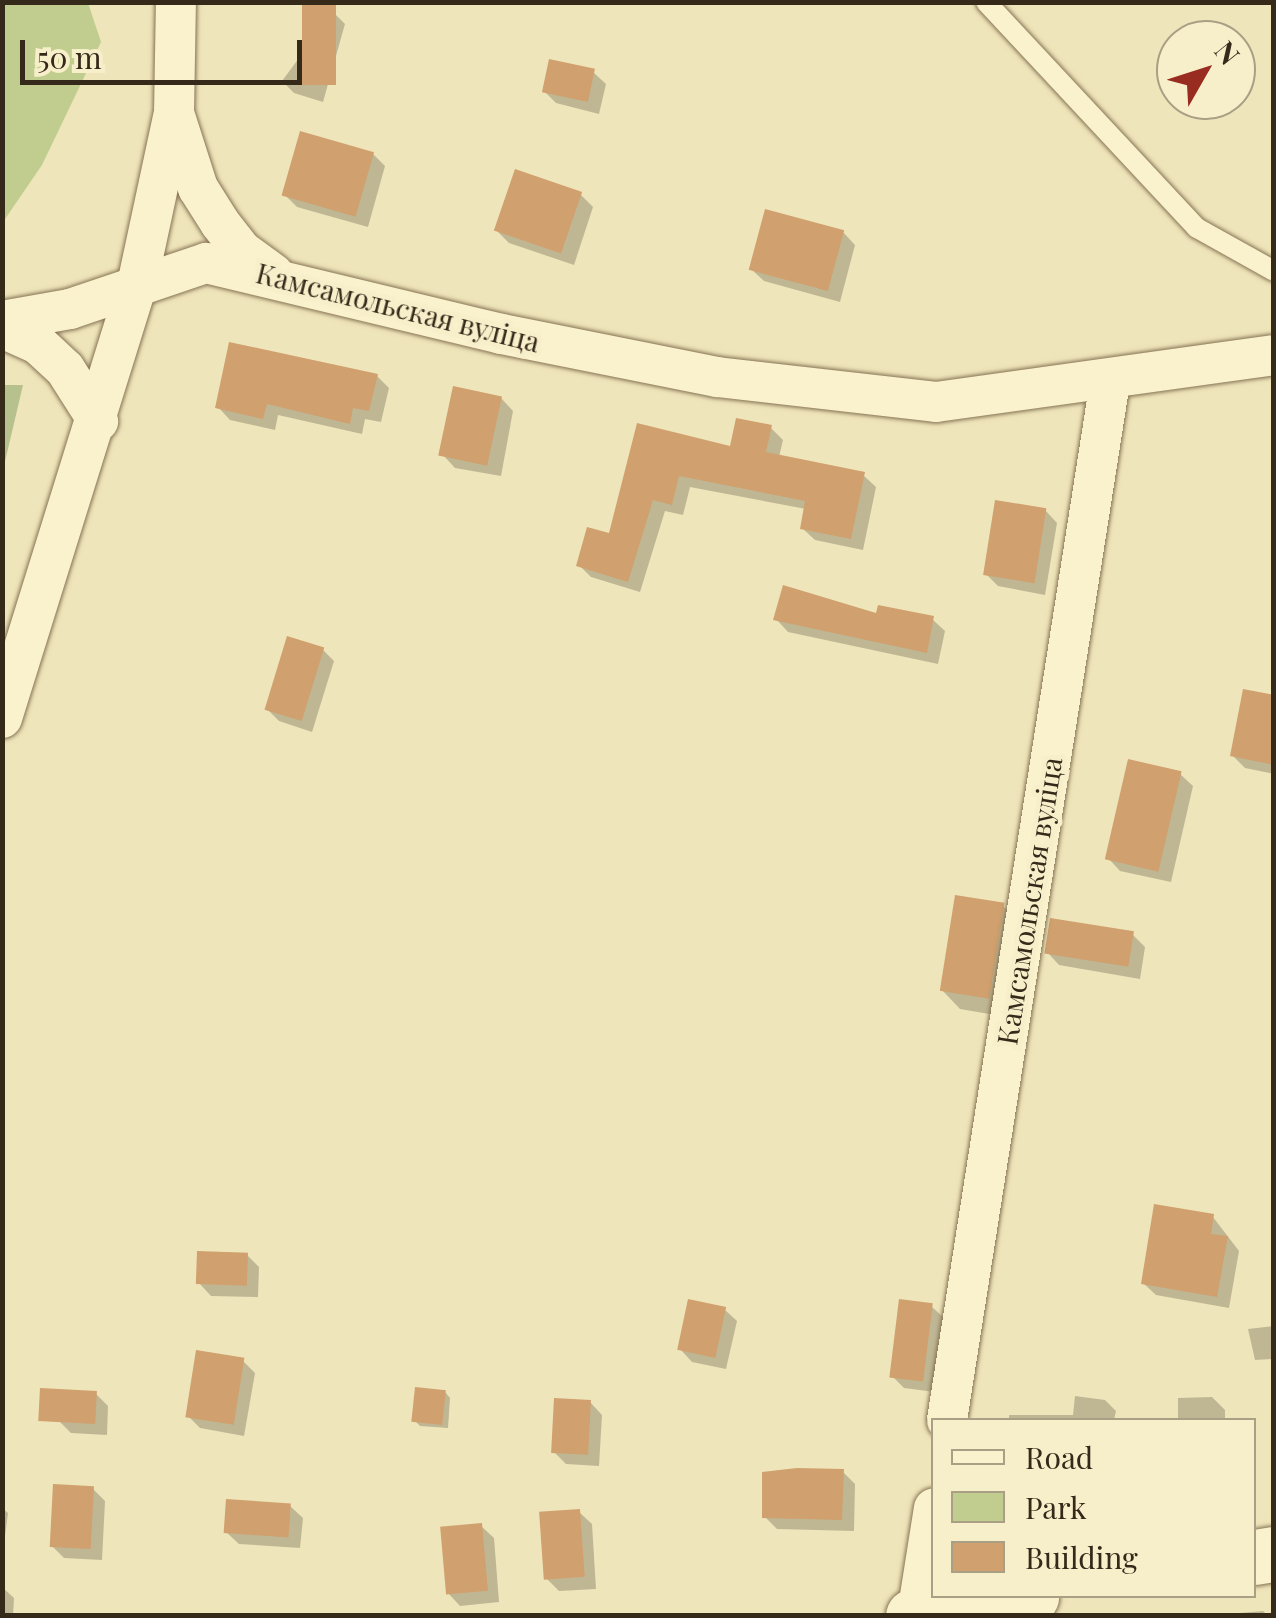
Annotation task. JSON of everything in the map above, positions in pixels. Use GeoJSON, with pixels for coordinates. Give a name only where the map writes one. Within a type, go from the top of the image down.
{"type":"FeatureCollection","features":[{"type":"Feature","properties":{"kind":"street"},"geometry":{"type":"LineString","coordinates":[[2,718],[98,421],[137,285],[174,112],[176,2]]}},
{"type":"Feature","properties":{"kind":"street"},"geometry":{"type":"LineString","coordinates":[[174,112],[198,188],[220,223],[242,251],[281,279]]}},
{"type":"Feature","properties":{"kind":"street","name":"Камсамольская вуліца"},"geometry":{"type":"LineString","coordinates":[[2,325],[70,309],[206,263],[502,334],[717,377],[936,402],[1110,381],[1274,354]]}},
{"type":"Feature","properties":{"kind":"street"},"geometry":{"type":"LineString","coordinates":[[2,325],[38,344],[65,368],[98,421]]}},
{"type":"Feature","properties":{"kind":"street","name":"Камсамольская вуліца"},"geometry":{"type":"LineString","coordinates":[[948,1418],[1110,381]]}},
{"type":"Feature","properties":{"kind":"street"},"geometry":{"type":"LineString","coordinates":[[931,1525],[915,1615],[1018,1598]]}},
{"type":"Feature","properties":{"kind":"lane"},"geometry":{"type":"LineString","coordinates":[[986,2],[1196,228],[1274,271]]}},
{"type":"Feature","properties":{"kind":"green space"},"geometry":{"type":"Polygon","coordinates":[[[3,2],[88,3],[101,42],[42,165],[3,222],[3,2]]]}},
{"type":"Feature","properties":{"kind":"green space"},"geometry":{"type":"Polygon","coordinates":[[[2,385],[23,385],[3,470],[2,385]]]}},
{"type":"Feature","properties":{"kind":"building"},"geometry":{"type":"Polygon","coordinates":[[[302,2],[336,2],[336,85],[302,85],[302,2]]]}},
{"type":"Feature","properties":{"kind":"building"},"geometry":{"type":"Polygon","coordinates":[[[549,59],[595,69],[588,102],[542,92],[549,59]]]}},
{"type":"Feature","properties":{"kind":"building"},"geometry":{"type":"Polygon","coordinates":[[[300,131],[374,152],[356,217],[282,195],[300,131]]]}},
{"type":"Feature","properties":{"kind":"building"},"geometry":{"type":"Polygon","coordinates":[[[515,169],[582,192],[561,254],[494,230],[515,169]]]}},
{"type":"Feature","properties":{"kind":"building"},"geometry":{"type":"Polygon","coordinates":[[[765,209],[844,230],[828,291],[749,270],[765,209]]]}},
{"type":"Feature","properties":{"kind":"building"},"geometry":{"type":"Polygon","coordinates":[[[229,342],[378,374],[369,411],[353,408],[350,424],[267,404],[263,419],[215,408],[229,342]]]}},
{"type":"Feature","properties":{"kind":"building"},"geometry":{"type":"Polygon","coordinates":[[[453,386],[502,396],[487,466],[438,455],[453,386]]]}},
{"type":"Feature","properties":{"kind":"building"},"geometry":{"type":"Polygon","coordinates":[[[736,418],[772,425],[766,452],[865,472],[851,539],[800,529],[805,501],[679,476],[672,505],[653,500],[628,582],[576,566],[587,527],[609,533],[637,423],[730,446],[736,418]]]}},
{"type":"Feature","properties":{"kind":"building"},"geometry":{"type":"Polygon","coordinates":[[[995,500],[1046,508],[1034,583],[983,575],[995,500]]]}},
{"type":"Feature","properties":{"kind":"building"},"geometry":{"type":"Polygon","coordinates":[[[783,585],[876,613],[878,605],[934,616],[927,653],[773,620],[783,585]]]}},
{"type":"Feature","properties":{"kind":"building"},"geometry":{"type":"Polygon","coordinates":[[[287,636],[324,647],[302,721],[264,710],[287,636]]]}},
{"type":"Feature","properties":{"kind":"building"},"geometry":{"type":"Polygon","coordinates":[[[1243,689],[1274,695],[1274,765],[1230,756],[1243,689]]]}},
{"type":"Feature","properties":{"kind":"building"},"geometry":{"type":"Polygon","coordinates":[[[1128,759],[1182,771],[1158,872],[1105,859],[1128,759]]]}},
{"type":"Feature","properties":{"kind":"building"},"geometry":{"type":"Polygon","coordinates":[[[955,895],[1004,903],[989,999],[940,991],[955,895]]]}},
{"type":"Feature","properties":{"kind":"building"},"geometry":{"type":"Polygon","coordinates":[[[1050,918],[1134,931],[1128,967],[1044,954],[1050,918]]]}},
{"type":"Feature","properties":{"kind":"building"},"geometry":{"type":"Polygon","coordinates":[[[1154,1204],[1214,1214],[1211,1234],[1228,1236],[1217,1297],[1141,1284],[1154,1204]]]}},
{"type":"Feature","properties":{"kind":"building"},"geometry":{"type":"Polygon","coordinates":[[[197,1251],[248,1253],[247,1286],[196,1284],[197,1251]]]}},
{"type":"Feature","properties":{"kind":"building"},"geometry":{"type":"Polygon","coordinates":[[[688,1299],[726,1307],[715,1358],[677,1350],[688,1299]]]}},
{"type":"Feature","properties":{"kind":"building"},"geometry":{"type":"Polygon","coordinates":[[[899,1299],[933,1303],[923,1382],[889,1377],[899,1299]]]}},
{"type":"Feature","properties":{"kind":"building"},"geometry":{"type":"Polygon","coordinates":[[[196,1350],[244,1358],[234,1425],[185,1417],[196,1350]]]}},
{"type":"Feature","properties":{"kind":"building"},"geometry":{"type":"Polygon","coordinates":[[[415,1387],[446,1390],[442,1425],[411,1422],[415,1387]]]}},
{"type":"Feature","properties":{"kind":"building"},"geometry":{"type":"Polygon","coordinates":[[[40,1388],[97,1391],[95,1424],[38,1421],[40,1388]]]}},
{"type":"Feature","properties":{"kind":"building"},"geometry":{"type":"Polygon","coordinates":[[[554,1398],[591,1400],[588,1455],[551,1453],[554,1398]]]}},
{"type":"Feature","properties":{"kind":"building"},"geometry":{"type":"Polygon","coordinates":[[[844,1469],[842,1520],[762,1518],[762,1472],[844,1469]]]}},
{"type":"Feature","properties":{"kind":"building"},"geometry":{"type":"Polygon","coordinates":[[[53,1484],[94,1486],[91,1549],[50,1547],[53,1484]]]}},
{"type":"Feature","properties":{"kind":"building"},"geometry":{"type":"Polygon","coordinates":[[[226,1499],[291,1504],[288,1537],[224,1533],[226,1499]]]}},
{"type":"Feature","properties":{"kind":"building"},"geometry":{"type":"Polygon","coordinates":[[[580,1509],[585,1577],[544,1580],[539,1512],[580,1509]]]}},
{"type":"Feature","properties":{"kind":"building"},"geometry":{"type":"Polygon","coordinates":[[[482,1523],[488,1591],[446,1594],[440,1527],[482,1523]]]}}]}
